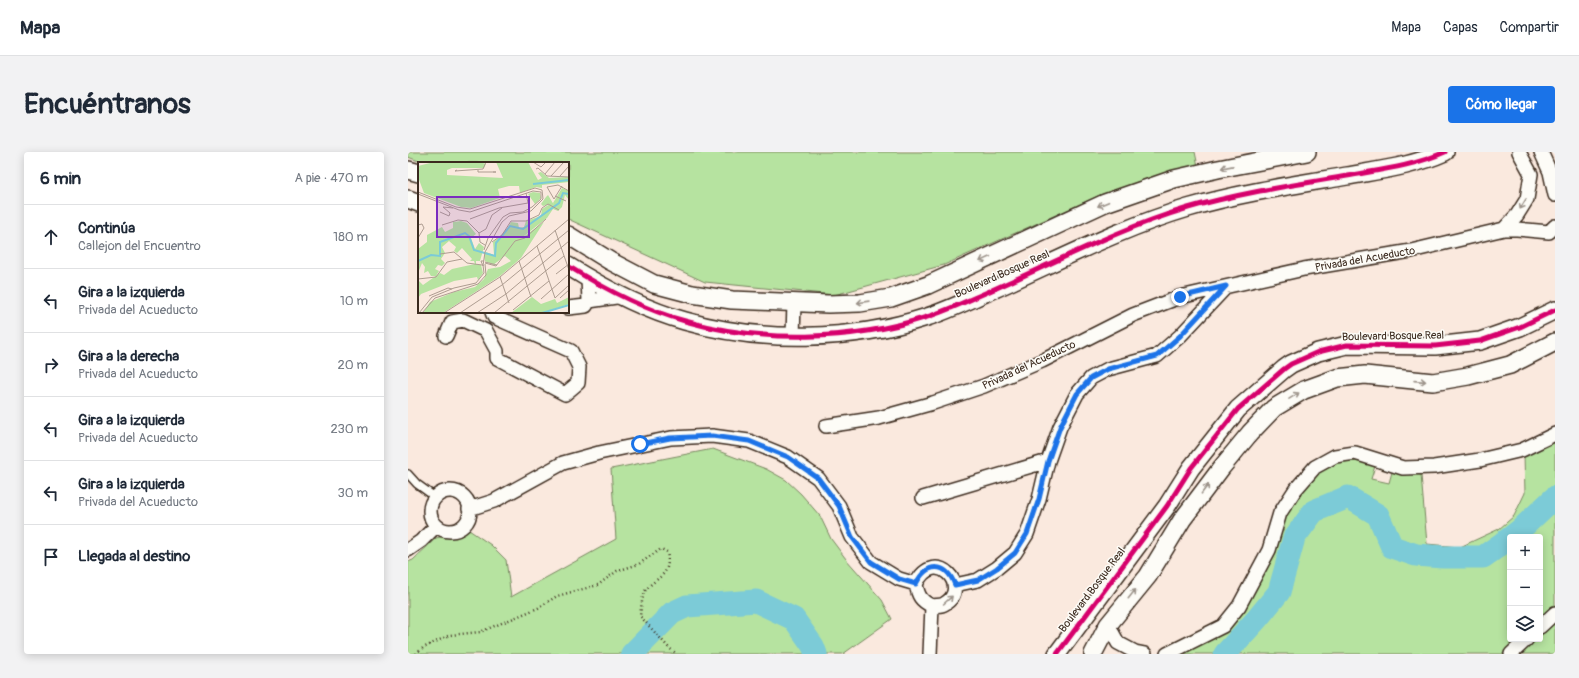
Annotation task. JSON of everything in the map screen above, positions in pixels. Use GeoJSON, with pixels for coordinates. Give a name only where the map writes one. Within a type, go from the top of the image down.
{"type":"FeatureCollection","features":[{"type":"Feature","properties":{"kind":"street","name":"Boulevard Bosque Real"},"geometry":{"type":"LineString","coordinates":[[569,236],[610,261],[654,284],[692,294],[725,299],[794,303],[828,304],[860,302],[891,298],[910,292],[963,270],[1105,203],[1174,179],[1307,152]]}},
{"type":"Feature","properties":{"kind":"street","name":"Boulevard Bosque Real"},"geometry":{"type":"LineString","coordinates":[[569,267],[588,279],[640,304],[685,321],[729,331],[793,336],[854,334],[928,316],[1014,280],[1117,233],[1190,207],[1277,187],[1408,165],[1445,152]]}},
{"type":"Feature","properties":{"kind":"street"},"geometry":{"type":"LineString","coordinates":[[1504,229],[1517,215],[1527,199],[1531,174],[1519,152]]}},
{"type":"Feature","properties":{"kind":"street"},"geometry":{"type":"LineString","coordinates":[[1541,152],[1550,172],[1555,195]]}},
{"type":"Feature","properties":{"kind":"street"},"geometry":{"type":"LineString","coordinates":[[408,170],[418,174]]}},
{"type":"Feature","properties":{"kind":"street"},"geometry":{"type":"LineString","coordinates":[[1531,174],[1550,172]]}},
{"type":"Feature","properties":{"kind":"street"},"geometry":{"type":"LineString","coordinates":[[408,199],[418,203]]}},
{"type":"Feature","properties":{"kind":"street","name":"Privada del Acueducto"},"geometry":{"type":"LineString","coordinates":[[826,426],[879,418],[933,403],[984,386],[1042,361],[1133,315],[1180,297],[1304,270],[1411,251],[1504,229],[1517,228],[1549,232],[1555,226]]}},
{"type":"Feature","properties":{"kind":"street"},"geometry":{"type":"LineString","coordinates":[[588,279],[589,302]]}},
{"type":"Feature","properties":{"kind":"street"},"geometry":{"type":"LineString","coordinates":[[955,585],[978,580],[997,568],[1015,553],[1027,534],[1039,499],[1048,461],[1060,427],[1077,394],[1091,378],[1108,369],[1157,356],[1180,336],[1226,286]]}},
{"type":"Feature","properties":{"kind":"street"},"geometry":{"type":"LineString","coordinates":[[569,308],[586,306],[589,302],[623,296]]}},
{"type":"Feature","properties":{"kind":"street"},"geometry":{"type":"LineString","coordinates":[[793,336],[794,303]]}},
{"type":"Feature","properties":{"kind":"street","name":"Boulevard Bosque Real"},"geometry":{"type":"LineString","coordinates":[[1057,654],[1167,506],[1191,468],[1238,409],[1253,394],[1291,364],[1327,349],[1347,345],[1435,346],[1480,341],[1520,327],[1555,310]]}},
{"type":"Feature","properties":{"kind":"street"},"geometry":{"type":"LineString","coordinates":[[446,336],[452,322],[463,320],[486,331],[497,351],[497,358],[565,394],[578,383],[579,367],[570,351],[494,317],[492,313]]}},
{"type":"Feature","properties":{"kind":"street"},"geometry":{"type":"LineString","coordinates":[[1093,654],[1108,625],[1148,576],[1182,520],[1222,467],[1250,433],[1274,408],[1304,390],[1337,378],[1365,375],[1433,382],[1468,376],[1510,365],[1555,342]]}},
{"type":"Feature","properties":{"kind":"street"},"geometry":{"type":"LineString","coordinates":[[1167,654],[1223,626],[1239,606],[1268,550],[1280,513],[1295,490],[1316,467],[1335,456],[1355,453],[1403,468],[1434,467],[1480,460],[1522,450],[1555,434]]}},
{"type":"Feature","properties":{"kind":"street"},"geometry":{"type":"LineString","coordinates":[[469,509],[494,501],[563,463],[599,453],[670,438],[712,436],[749,441],[788,457],[818,478],[839,506],[852,537],[871,562],[899,579],[916,584]]}},
{"type":"Feature","properties":{"kind":"street"},"geometry":{"type":"LineString","coordinates":[[923,498],[1048,461]]}},
{"type":"Feature","properties":{"kind":"street"},"geometry":{"type":"LineString","coordinates":[[446,492],[459,494],[464,498],[469,509],[466,522],[456,530],[449,531],[442,530],[436,526],[432,521],[430,509],[435,497],[446,492]]}},
{"type":"Feature","properties":{"kind":"street"},"geometry":{"type":"LineString","coordinates":[[1167,506],[1182,520]]}},
{"type":"Feature","properties":{"kind":"street"},"geometry":{"type":"LineString","coordinates":[[408,550],[421,541],[436,526]]}},
{"type":"Feature","properties":{"kind":"street"},"geometry":{"type":"LineString","coordinates":[[931,568],[942,568],[951,575],[955,585],[953,596],[944,604],[932,606],[923,602],[918,594],[916,584],[921,574],[931,568]]}},
{"type":"Feature","properties":{"kind":"street"},"geometry":{"type":"LineString","coordinates":[[930,654],[932,606]]}},
{"type":"Feature","properties":{"kind":"street"},"geometry":{"type":"LineString","coordinates":[[1543,624],[1555,613]]}},
{"type":"Feature","properties":{"kind":"street"},"geometry":{"type":"LineString","coordinates":[[1108,625],[1118,643],[1135,652],[1145,654]]}},
{"type":"Feature","properties":{"kind":"street"},"geometry":{"type":"LineString","coordinates":[[1511,654],[1524,642]]}},
{"type":"Feature","properties":{"kind":"lane"},"geometry":{"type":"LineString","coordinates":[[408,474],[417,484],[435,497]]}},
{"type":"Feature","properties":{"kind":"path"},"geometry":{"type":"LineString","coordinates":[[416,654],[423,648],[450,635],[480,632],[538,608],[557,596],[598,585],[617,571],[638,564],[661,549],[667,552],[668,560],[664,574],[645,592],[640,616],[669,648],[677,654]]}},
{"type":"Feature","properties":{"kind":"green space"},"geometry":{"type":"Polygon","coordinates":[[[408,152],[1195,152],[1198,166],[1098,196],[944,265],[834,295],[705,282],[569,219],[569,162],[421,162],[408,157],[408,152]]]}},
{"type":"Feature","properties":{"kind":"green space"},"geometry":{"type":"Polygon","coordinates":[[[1555,440],[1555,609],[1543,619],[1543,534],[1507,534],[1507,642],[1519,642],[1505,654],[1185,654],[1239,616],[1276,552],[1287,508],[1326,463],[1352,457],[1375,466],[1371,479],[1389,483],[1392,472],[1421,475],[1427,544],[1460,547],[1499,529],[1514,516],[1525,493],[1524,455],[1555,440]]]}},
{"type":"Feature","properties":{"kind":"green space"},"geometry":{"type":"Polygon","coordinates":[[[713,449],[766,469],[786,480],[801,494],[820,516],[831,539],[846,559],[882,600],[892,619],[843,654],[408,654],[408,562],[413,560],[436,538],[469,530],[491,545],[506,560],[511,597],[616,539],[611,469],[713,449]]]}},
{"type":"Feature","properties":{"kind":"green space"},"geometry":{"type":"Polygon","coordinates":[[[1555,622],[1555,654],[1520,654],[1534,642],[1543,642],[1543,633],[1555,622]]]}},
{"type":"Feature","properties":{"kind":"waterway"},"geometry":{"type":"LineString","coordinates":[[1225,654],[1279,592],[1294,538],[1314,511],[1348,497],[1378,515],[1392,547],[1416,555],[1483,557],[1507,540]]}},
{"type":"Feature","properties":{"kind":"waterway"},"geometry":{"type":"LineString","coordinates":[[1515,534],[1555,497]]}},
{"type":"Feature","properties":{"kind":"waterway"},"geometry":{"type":"LineString","coordinates":[[632,654],[672,613],[687,606],[756,601],[794,619],[813,646],[816,654]]}},
{"type":"Feature","properties":{"kind":"cycle path"},"geometry":{"type":"LineString","coordinates":[[569,267],[640,305],[685,321],[714,328],[776,336],[838,335],[898,325],[927,317],[992,290],[1113,235],[1188,208],[1287,186],[1397,167],[1421,161],[1445,152]]}},
{"type":"Feature","properties":{"kind":"cycle path"},"geometry":{"type":"LineString","coordinates":[[1057,654],[1167,506],[1191,468],[1238,409],[1291,364],[1318,352],[1347,345],[1435,346],[1480,341],[1520,327],[1555,310]]}},
{"type":"Feature","properties":{"kind":"route"},"geometry":{"type":"LineString","coordinates":[[640,444],[670,438],[712,436],[749,441],[788,457],[818,478],[839,506],[852,537],[871,562],[899,579],[916,584],[921,574],[931,568],[942,568],[951,575],[955,585],[978,580],[997,568],[1015,553],[1027,534],[1039,499],[1048,461],[1060,427],[1077,394],[1091,378],[1108,369],[1157,356],[1180,336],[1226,286],[1180,297]]}}]}
